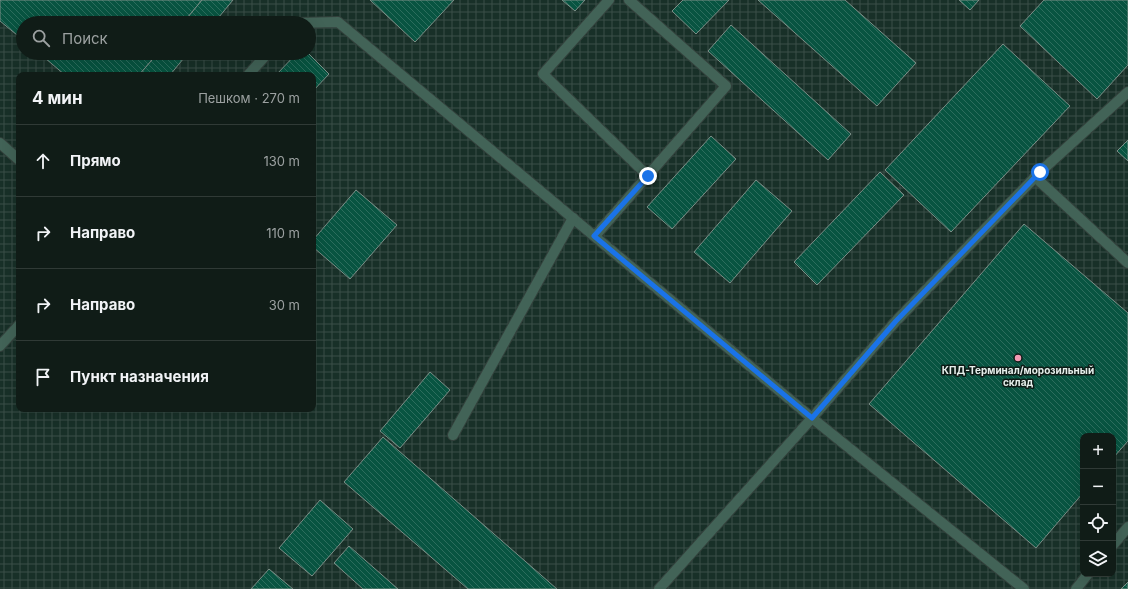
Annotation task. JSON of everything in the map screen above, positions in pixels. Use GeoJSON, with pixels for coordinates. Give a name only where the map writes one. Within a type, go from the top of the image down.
{"type":"FeatureCollection","features":[{"type":"Feature","properties":{"kind":"lane"},"geometry":{"type":"LineString","coordinates":[[608,0],[542,74],[648,176]]}},
{"type":"Feature","properties":{"kind":"lane"},"geometry":{"type":"LineString","coordinates":[[594,236],[726,86],[629,0]]}},
{"type":"Feature","properties":{"kind":"lane"},"geometry":{"type":"LineString","coordinates":[[316,23],[338,22],[812,418],[1024,589]]}},
{"type":"Feature","properties":{"kind":"lane"},"geometry":{"type":"LineString","coordinates":[[251,72],[262,60]]}},
{"type":"Feature","properties":{"kind":"lane"},"geometry":{"type":"LineString","coordinates":[[659,589],[812,418],[896,321],[1035,177],[1128,92]]}},
{"type":"Feature","properties":{"kind":"lane"},"geometry":{"type":"LineString","coordinates":[[0,143],[16,157]]}},
{"type":"Feature","properties":{"kind":"lane"},"geometry":{"type":"LineString","coordinates":[[1035,177],[1128,263]]}},
{"type":"Feature","properties":{"kind":"lane"},"geometry":{"type":"LineString","coordinates":[[453,435],[573,218]]}},
{"type":"Feature","properties":{"kind":"lane"},"geometry":{"type":"LineString","coordinates":[[0,346],[16,329]]}},
{"type":"Feature","properties":{"kind":"lane"},"geometry":{"type":"LineString","coordinates":[[1116,541],[1128,527]]}},
{"type":"Feature","properties":{"kind":"lane"},"geometry":{"type":"LineString","coordinates":[[1076,589],[1086,577]]}},
{"type":"Feature","properties":{"kind":"shaded area"},"geometry":{"type":"Polygon","coordinates":[[[0,0],[1128,0],[1128,589],[0,589],[0,0]]]}},
{"type":"Feature","properties":{"kind":"building"},"geometry":{"type":"Polygon","coordinates":[[[0,0],[202,0],[189,16],[16,16],[16,34],[0,21],[0,0]]]}},
{"type":"Feature","properties":{"kind":"building"},"geometry":{"type":"Polygon","coordinates":[[[202,0],[233,0],[220,16],[189,16],[202,0]]]}},
{"type":"Feature","properties":{"kind":"building"},"geometry":{"type":"Polygon","coordinates":[[[370,0],[454,0],[415,42],[370,0]]]}},
{"type":"Feature","properties":{"kind":"building"},"geometry":{"type":"Polygon","coordinates":[[[562,0],[585,0],[575,11],[562,0]]]}},
{"type":"Feature","properties":{"kind":"building"},"geometry":{"type":"Polygon","coordinates":[[[683,0],[729,0],[696,34],[672,11],[683,0]]]}},
{"type":"Feature","properties":{"kind":"building"},"geometry":{"type":"Polygon","coordinates":[[[758,0],[845,0],[916,63],[877,106],[758,0]]]}},
{"type":"Feature","properties":{"kind":"building"},"geometry":{"type":"Polygon","coordinates":[[[959,0],[979,0],[970,10],[959,0]]]}},
{"type":"Feature","properties":{"kind":"building"},"geometry":{"type":"Polygon","coordinates":[[[1044,0],[1128,0],[1128,65],[1097,99],[1020,26],[1044,0]]]}},
{"type":"Feature","properties":{"kind":"building"},"geometry":{"type":"Polygon","coordinates":[[[731,25],[851,134],[828,160],[708,51],[731,25]]]}},
{"type":"Feature","properties":{"kind":"building"},"geometry":{"type":"Polygon","coordinates":[[[1003,44],[1070,106],[951,232],[885,170],[1003,44]]]}},
{"type":"Feature","properties":{"kind":"building"},"geometry":{"type":"Polygon","coordinates":[[[47,60],[152,60],[142,72],[61,72],[47,60]]]}},
{"type":"Feature","properties":{"kind":"building"},"geometry":{"type":"Polygon","coordinates":[[[152,60],[182,60],[172,72],[142,72],[152,60]]]}},
{"type":"Feature","properties":{"kind":"building"},"geometry":{"type":"Polygon","coordinates":[[[290,60],[315,60],[329,74],[316,88],[316,72],[279,72],[290,60]]]}},
{"type":"Feature","properties":{"kind":"building"},"geometry":{"type":"Polygon","coordinates":[[[711,136],[736,159],[672,229],[647,207],[711,136]]]}},
{"type":"Feature","properties":{"kind":"building"},"geometry":{"type":"Polygon","coordinates":[[[1128,140],[1128,161],[1117,151],[1128,140]]]}},
{"type":"Feature","properties":{"kind":"building"},"geometry":{"type":"Polygon","coordinates":[[[880,172],[904,195],[817,285],[794,262],[880,172]]]}},
{"type":"Feature","properties":{"kind":"building"},"geometry":{"type":"Polygon","coordinates":[[[756,180],[792,211],[730,283],[694,252],[756,180]]]}},
{"type":"Feature","properties":{"kind":"building"},"geometry":{"type":"Polygon","coordinates":[[[356,190],[397,225],[350,279],[316,250],[316,237],[356,190]]]}},
{"type":"Feature","properties":{"kind":"building","name":"КПД-Терминал/морозильный склад"},"geometry":{"type":"Polygon","coordinates":[[[1024,224],[1128,313],[1128,441],[1116,455],[1116,433],[1080,433],[1080,497],[1036,548],[869,404],[1024,224]]]}},
{"type":"Feature","properties":{"kind":"building"},"geometry":{"type":"Polygon","coordinates":[[[430,372],[450,390],[400,448],[380,431],[430,372]]]}},
{"type":"Feature","properties":{"kind":"building"},"geometry":{"type":"Polygon","coordinates":[[[383,437],[557,589],[468,589],[344,482],[383,437]]]}},
{"type":"Feature","properties":{"kind":"building"},"geometry":{"type":"Polygon","coordinates":[[[320,500],[353,529],[312,576],[279,548],[320,500]]]}},
{"type":"Feature","properties":{"kind":"building"},"geometry":{"type":"Polygon","coordinates":[[[349,546],[398,589],[363,589],[334,563],[349,546]]]}},
{"type":"Feature","properties":{"kind":"building"},"geometry":{"type":"Polygon","coordinates":[[[269,569],[293,589],[251,589],[269,569]]]}},
{"type":"Feature","properties":{"kind":"building"},"geometry":{"type":"Polygon","coordinates":[[[1128,582],[1128,589],[1121,589],[1128,582]]]}},
{"type":"Feature","properties":{"kind":"place","name":"КПД-Терминал/морозильный склад"},"geometry":{"type":"Point","coordinates":[1018,358]}},
{"type":"Feature","properties":{"kind":"route"},"geometry":{"type":"LineString","coordinates":[[648,176],[594,236],[812,418],[896,321],[1040,172]]}}]}
